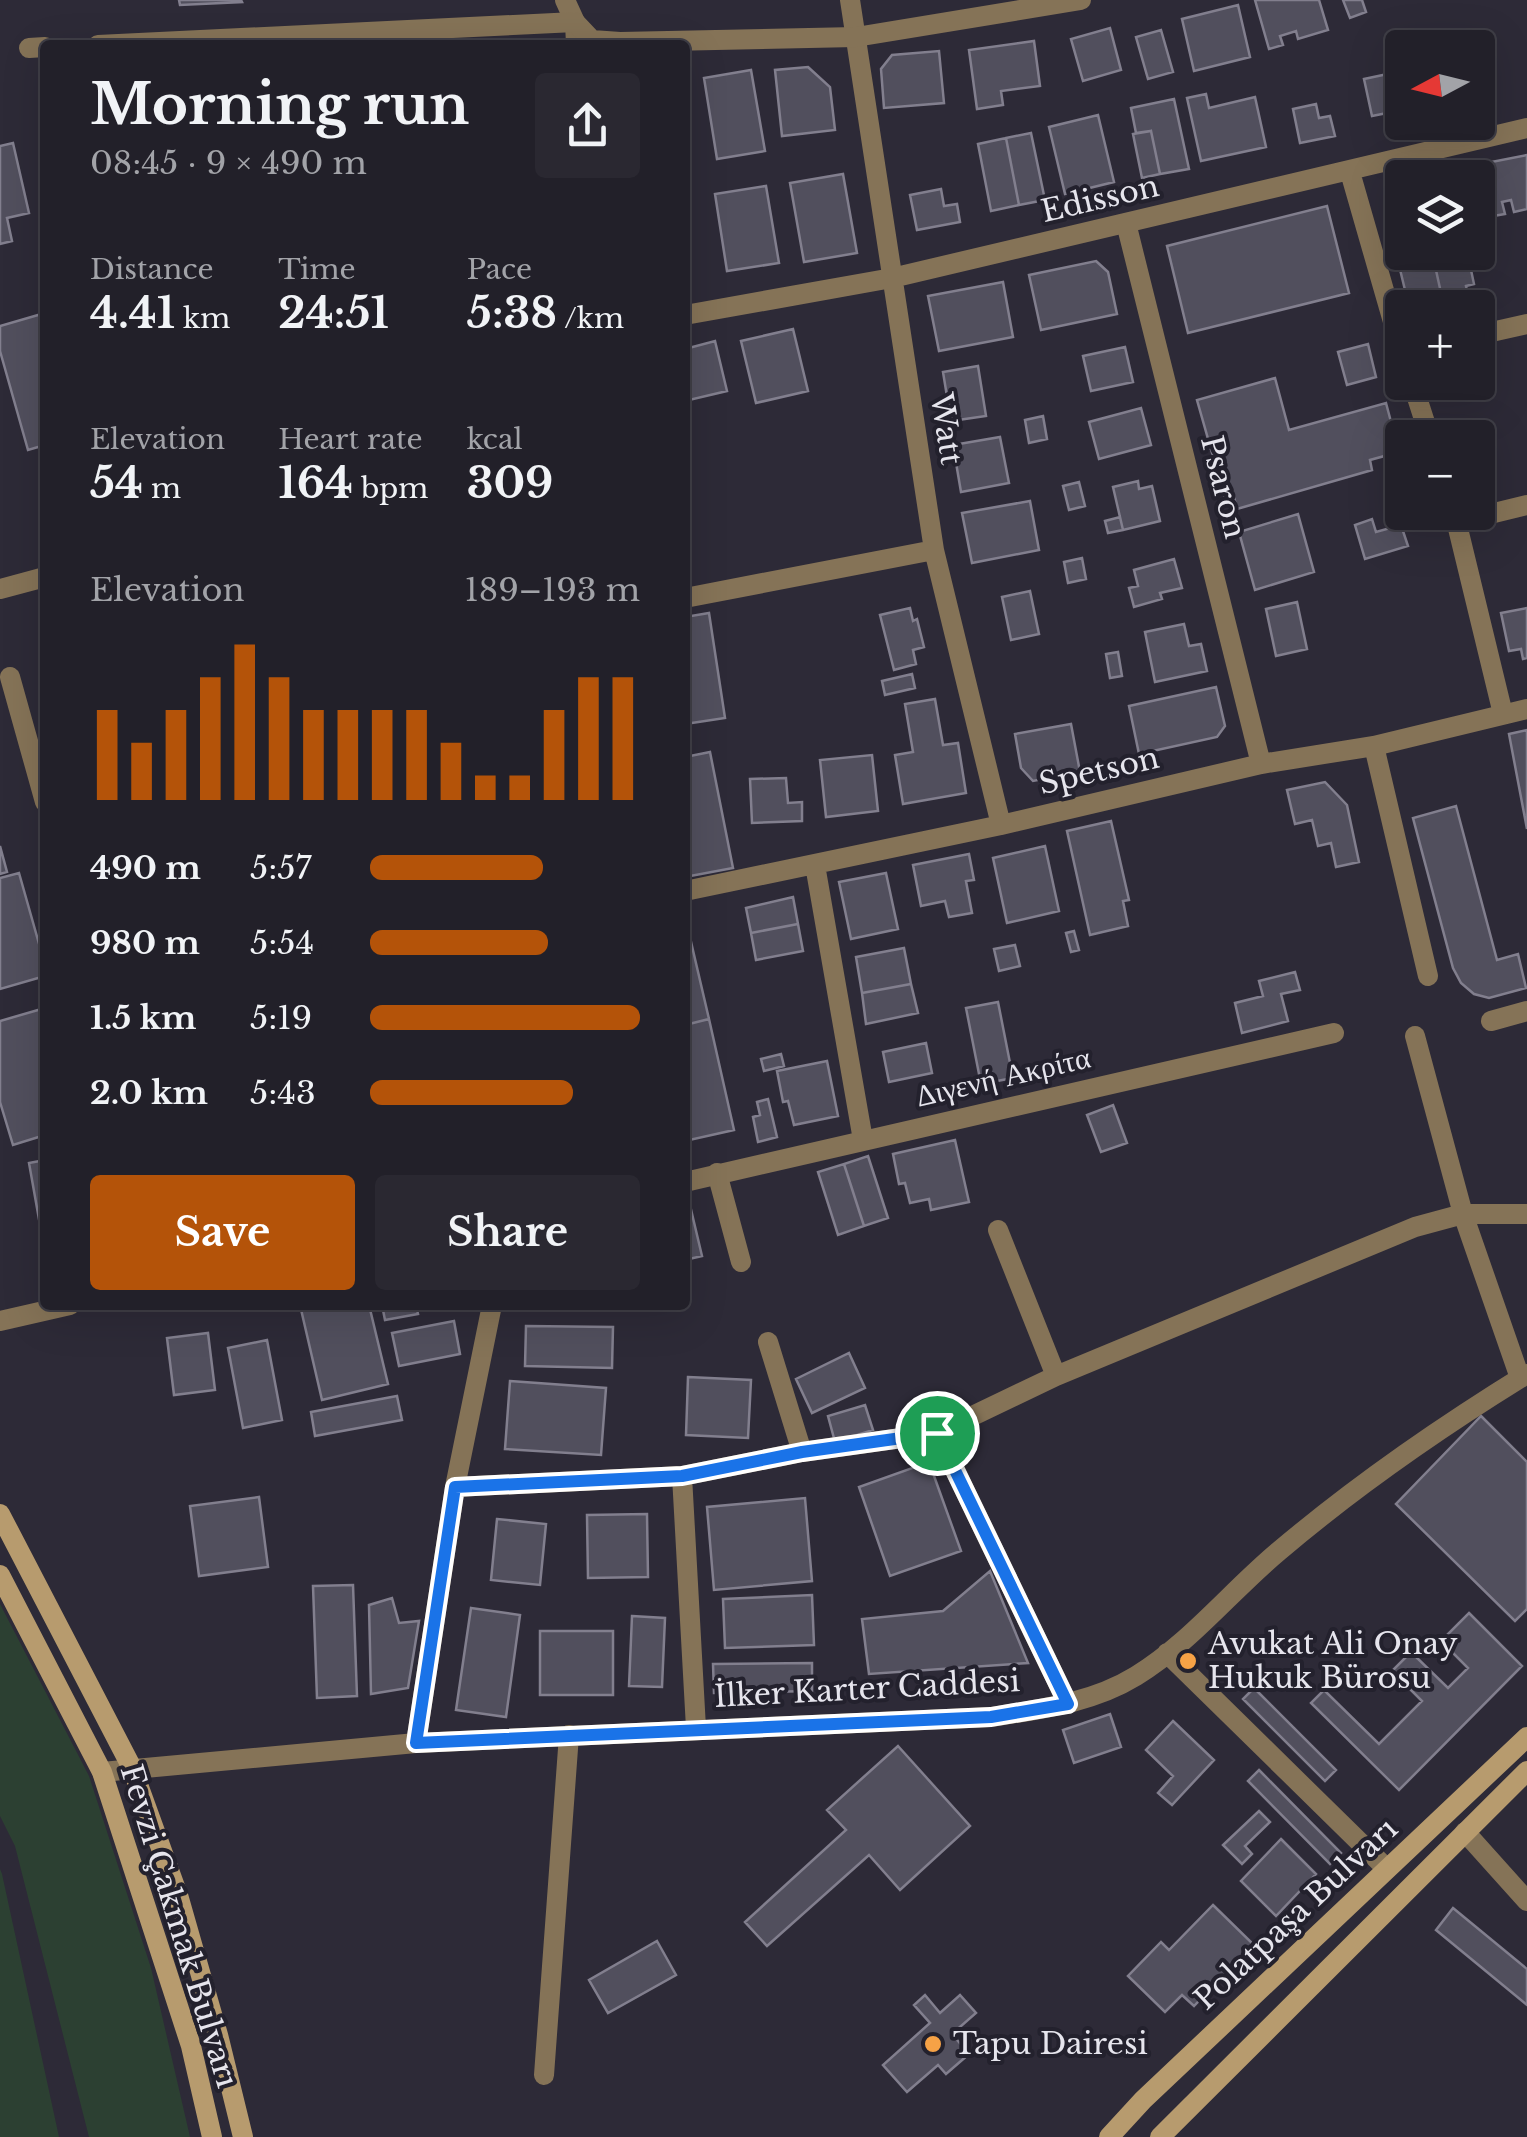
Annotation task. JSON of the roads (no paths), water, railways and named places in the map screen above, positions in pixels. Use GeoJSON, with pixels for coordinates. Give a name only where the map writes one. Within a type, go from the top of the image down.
{"type":"FeatureCollection","features":[{"type":"Feature","properties":{"kind":"main road","name":"Fevzi Çakmak Bulvarı"},"geometry":{"type":"LineString","coordinates":[[0,1514],[132,1768],[178,1895],[242,2137]]}},
{"type":"Feature","properties":{"kind":"main road","name":"Fevzi Çakmak Bulvarı"},"geometry":{"type":"LineString","coordinates":[[0,1576],[102,1772],[190,2046],[212,2137]]}},
{"type":"Feature","properties":{"kind":"main road","name":"Polatpaşa Bulvarı"},"geometry":{"type":"LineString","coordinates":[[1109,2137],[1142,2100],[1527,1737]]}},
{"type":"Feature","properties":{"kind":"main road","name":"Polatpaşa Bulvarı"},"geometry":{"type":"LineString","coordinates":[[1160,2137],[1527,1771]]}},
{"type":"Feature","properties":{"kind":"street"},"geometry":{"type":"LineString","coordinates":[[565,0],[575,22],[592,40]]}},
{"type":"Feature","properties":{"kind":"street","name":"Watt"},"geometry":{"type":"LineString","coordinates":[[850,0],[934,550],[1001,825]]}},
{"type":"Feature","properties":{"kind":"street"},"geometry":{"type":"LineString","coordinates":[[690,41],[856,37],[1081,0]]}},
{"type":"Feature","properties":{"kind":"street"},"geometry":{"type":"LineString","coordinates":[[202,40],[575,22]]}},
{"type":"Feature","properties":{"kind":"street"},"geometry":{"type":"LineString","coordinates":[[575,22],[576,40]]}},
{"type":"Feature","properties":{"kind":"street","name":"Edisson"},"geometry":{"type":"LineString","coordinates":[[690,314],[892,278],[1527,128]]}},
{"type":"Feature","properties":{"kind":"street"},"geometry":{"type":"LineString","coordinates":[[1350,172],[1385,293]]}},
{"type":"Feature","properties":{"kind":"street","name":"Psaron"},"geometry":{"type":"LineString","coordinates":[[1126,223],[1262,764]]}},
{"type":"Feature","properties":{"kind":"street"},"geometry":{"type":"LineString","coordinates":[[1495,331],[1527,324]]}},
{"type":"Feature","properties":{"kind":"street"},"geometry":{"type":"LineString","coordinates":[[1495,511],[1527,506]]}},
{"type":"Feature","properties":{"kind":"street"},"geometry":{"type":"LineString","coordinates":[[1458,530],[1504,714]]}},
{"type":"Feature","properties":{"kind":"street"},"geometry":{"type":"LineString","coordinates":[[690,597],[934,550]]}},
{"type":"Feature","properties":{"kind":"street"},"geometry":{"type":"LineString","coordinates":[[0,589],[40,578]]}},
{"type":"Feature","properties":{"kind":"street"},"geometry":{"type":"LineString","coordinates":[[10,677],[40,784]]}},
{"type":"Feature","properties":{"kind":"street","name":"Spetson"},"geometry":{"type":"LineString","coordinates":[[690,889],[1001,825],[1262,764],[1374,746],[1527,709]]}},
{"type":"Feature","properties":{"kind":"street"},"geometry":{"type":"LineString","coordinates":[[1374,746],[1428,976]]}},
{"type":"Feature","properties":{"kind":"street"},"geometry":{"type":"LineString","coordinates":[[816,864],[863,1140]]}},
{"type":"Feature","properties":{"kind":"street"},"geometry":{"type":"LineString","coordinates":[[1491,1021],[1527,1011]]}},
{"type":"Feature","properties":{"kind":"street","name":"Διγενή Ακρίτα"},"geometry":{"type":"LineString","coordinates":[[690,1181],[1334,1032]]}},
{"type":"Feature","properties":{"kind":"street"},"geometry":{"type":"LineString","coordinates":[[1415,1036],[1463,1214],[1524,1376]]}},
{"type":"Feature","properties":{"kind":"street"},"geometry":{"type":"LineString","coordinates":[[717,1173],[741,1262]]}},
{"type":"Feature","properties":{"kind":"street"},"geometry":{"type":"LineString","coordinates":[[455,1487],[682,1476],[802,1452],[937,1433],[1056,1376],[1415,1227],[1463,1214],[1527,1214]]}},
{"type":"Feature","properties":{"kind":"street"},"geometry":{"type":"LineString","coordinates":[[998,1230],[1056,1376]]}},
{"type":"Feature","properties":{"kind":"street"},"geometry":{"type":"LineString","coordinates":[[0,1321],[48,1310]]}},
{"type":"Feature","properties":{"kind":"street"},"geometry":{"type":"LineString","coordinates":[[416,1743],[455,1487],[491,1310]]}},
{"type":"Feature","properties":{"kind":"street"},"geometry":{"type":"LineString","coordinates":[[768,1342],[802,1452]]}},
{"type":"Feature","properties":{"kind":"street","name":"İlker Karter Caddesi"},"geometry":{"type":"LineString","coordinates":[[102,1772],[416,1743],[991,1717],[1068,1704],[1099,1695],[1167,1654],[1278,1552],[1377,1473],[1524,1376]]}},
{"type":"Feature","properties":{"kind":"street"},"geometry":{"type":"LineString","coordinates":[[937,1433],[1068,1704]]}},
{"type":"Feature","properties":{"kind":"street"},"geometry":{"type":"LineString","coordinates":[[682,1476],[696,1728]]}},
{"type":"Feature","properties":{"kind":"street"},"geometry":{"type":"LineString","coordinates":[[1167,1654],[1386,1868]]}},
{"type":"Feature","properties":{"kind":"street"},"geometry":{"type":"LineString","coordinates":[[544,2075],[569,1735]]}},
{"type":"Feature","properties":{"kind":"street"},"geometry":{"type":"LineString","coordinates":[[1465,1832],[1527,1901]]}},
{"type":"Feature","properties":{"kind":"place","name":"Avukat Ali Onay Hukuk Bürosu"},"geometry":{"type":"Point","coordinates":[1188,1661]}},
{"type":"Feature","properties":{"kind":"place","name":"Tapu Dairesi"},"geometry":{"type":"Point","coordinates":[933,2044]}}]}
